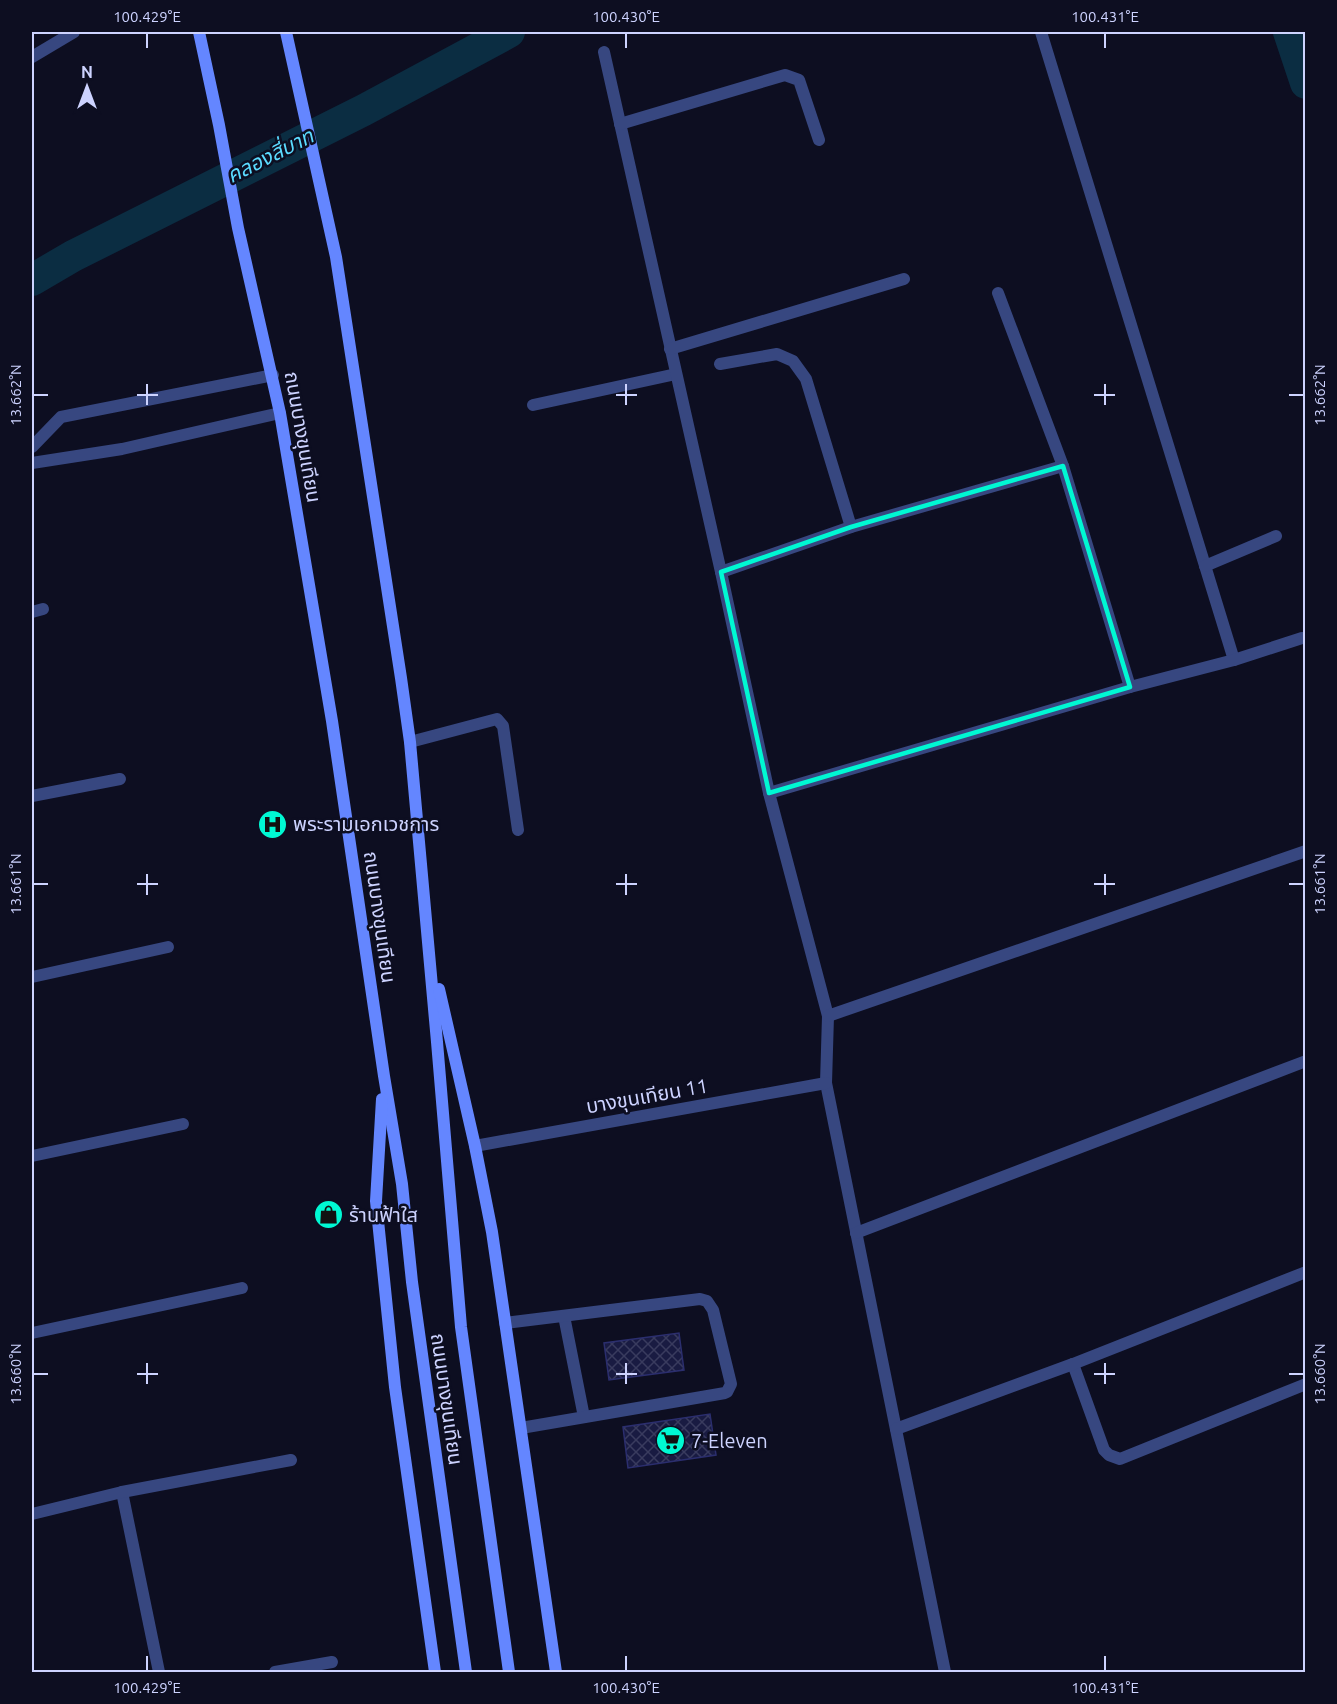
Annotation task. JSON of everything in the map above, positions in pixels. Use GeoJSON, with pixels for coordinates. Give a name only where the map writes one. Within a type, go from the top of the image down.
{"type":"FeatureCollection","features":[{"type":"Feature","properties":{"kind":"main road","name":"ถนนบางขุนเทียน"},"geometry":{"type":"LineString","coordinates":[[199,32],[238,228],[273,375],[332,721],[402,1184],[412,1282],[466,1672]]}},
{"type":"Feature","properties":{"kind":"main road","name":"ถนนบางขุนเทียน"},"geometry":{"type":"LineString","coordinates":[[286,32],[339,279],[410,742],[461,1327],[509,1672]]}},
{"type":"Feature","properties":{"kind":"main road"},"geometry":{"type":"LineString","coordinates":[[427,942],[475,1146],[492,1232],[556,1672]]}},
{"type":"Feature","properties":{"kind":"main road"},"geometry":{"type":"LineString","coordinates":[[384,1076],[376,1201],[395,1387],[435,1672]]}},
{"type":"Feature","properties":{"kind":"street"},"geometry":{"type":"LineString","coordinates":[[32,57],[74,32]]}},
{"type":"Feature","properties":{"kind":"street"},"geometry":{"type":"LineString","coordinates":[[1041,32],[1234,660]]}},
{"type":"Feature","properties":{"kind":"street"},"geometry":{"type":"LineString","coordinates":[[604,52],[769,793],[828,1016],[826,1083],[945,1672]]}},
{"type":"Feature","properties":{"kind":"street"},"geometry":{"type":"LineString","coordinates":[[620,124],[785,75],[799,80],[819,140]]}},
{"type":"Feature","properties":{"kind":"street"},"geometry":{"type":"LineString","coordinates":[[670,349],[904,279]]}},
{"type":"Feature","properties":{"kind":"street"},"geometry":{"type":"LineString","coordinates":[[998,293],[1063,466],[1130,687]]}},
{"type":"Feature","properties":{"kind":"street"},"geometry":{"type":"LineString","coordinates":[[720,364],[777,354],[793,361],[806,379],[850,527]]}},
{"type":"Feature","properties":{"kind":"street"},"geometry":{"type":"LineString","coordinates":[[533,405],[676,374]]}},
{"type":"Feature","properties":{"kind":"street"},"geometry":{"type":"LineString","coordinates":[[32,447],[61,417],[273,375]]}},
{"type":"Feature","properties":{"kind":"street"},"geometry":{"type":"LineString","coordinates":[[32,463],[122,448],[280,413]]}},
{"type":"Feature","properties":{"kind":"street"},"geometry":{"type":"LineString","coordinates":[[721,572],[850,527],[1063,466]]}},
{"type":"Feature","properties":{"kind":"street"},"geometry":{"type":"LineString","coordinates":[[1205,566],[1276,536]]}},
{"type":"Feature","properties":{"kind":"street"},"geometry":{"type":"LineString","coordinates":[[769,793],[1130,687],[1234,660],[1302,638]]}},
{"type":"Feature","properties":{"kind":"street"},"geometry":{"type":"LineString","coordinates":[[410,742],[497,719],[503,726],[518,830]]}},
{"type":"Feature","properties":{"kind":"street"},"geometry":{"type":"LineString","coordinates":[[32,796],[120,779]]}},
{"type":"Feature","properties":{"kind":"street"},"geometry":{"type":"LineString","coordinates":[[828,1016],[1305,851]]}},
{"type":"Feature","properties":{"kind":"street"},"geometry":{"type":"LineString","coordinates":[[32,977],[168,947]]}},
{"type":"Feature","properties":{"kind":"street"},"geometry":{"type":"LineString","coordinates":[[856,1233],[1305,1061]]}},
{"type":"Feature","properties":{"kind":"street","name":"บางขุนเทียน 11"},"geometry":{"type":"LineString","coordinates":[[475,1146],[826,1083]]}},
{"type":"Feature","properties":{"kind":"street"},"geometry":{"type":"LineString","coordinates":[[32,1156],[183,1124]]}},
{"type":"Feature","properties":{"kind":"street"},"geometry":{"type":"LineString","coordinates":[[896,1429],[1073,1364],[1305,1272]]}},
{"type":"Feature","properties":{"kind":"street"},"geometry":{"type":"LineString","coordinates":[[32,1333],[242,1288]]}},
{"type":"Feature","properties":{"kind":"street"},"geometry":{"type":"LineString","coordinates":[[505,1323],[700,1299],[707,1301],[713,1310],[731,1384],[728,1392],[725,1393],[521,1428]]}},
{"type":"Feature","properties":{"kind":"street"},"geometry":{"type":"LineString","coordinates":[[564,1316],[584,1417]]}},
{"type":"Feature","properties":{"kind":"street"},"geometry":{"type":"LineString","coordinates":[[1073,1364],[1104,1450],[1108,1455],[1120,1459],[1305,1384]]}},
{"type":"Feature","properties":{"kind":"street"},"geometry":{"type":"LineString","coordinates":[[32,1514],[122,1492],[291,1460]]}},
{"type":"Feature","properties":{"kind":"street"},"geometry":{"type":"LineString","coordinates":[[122,1492],[159,1672]]}},
{"type":"Feature","properties":{"kind":"street"},"geometry":{"type":"LineString","coordinates":[[275,1672],[332,1662]]}},
{"type":"Feature","properties":{"kind":"highlighted area"},"geometry":{"type":"Polygon","coordinates":[[[1063,466],[1130,687],[769,793],[721,572],[851,527],[1063,466]]]}},
{"type":"Feature","properties":{"kind":"building"},"geometry":{"type":"Polygon","coordinates":[[[679,1333],[684,1370],[609,1380],[604,1343],[679,1333]]]}},
{"type":"Feature","properties":{"kind":"building"},"geometry":{"type":"Polygon","coordinates":[[[710,1414],[716,1455],[628,1468],[623,1427],[710,1414]]]}},
{"type":"Feature","properties":{"kind":"waterway","name":"คลองสี่บาท"},"geometry":{"type":"LineString","coordinates":[[32,280],[73,256],[364,110],[509,32]]}},
{"type":"Feature","properties":{"kind":"waterway"},"geometry":{"type":"LineString","coordinates":[[1289,32],[1306,83]]}},
{"type":"Feature","properties":{"kind":"place","name":"พระรามเอกเวชการ"},"geometry":{"type":"Point","coordinates":[272,824]}},
{"type":"Feature","properties":{"kind":"place","name":"ร้านฟ้าใส"},"geometry":{"type":"Point","coordinates":[328,1215]}},
{"type":"Feature","properties":{"kind":"place","name":"7-Eleven"},"geometry":{"type":"Point","coordinates":[670,1441]}}]}
